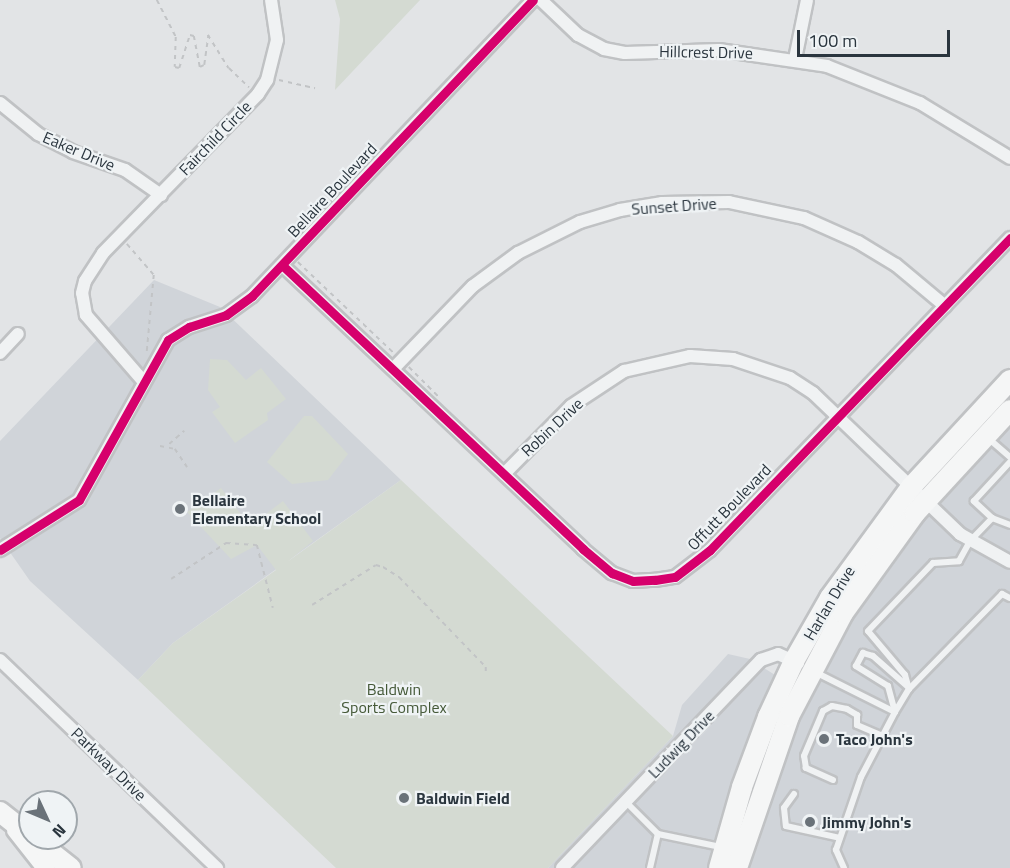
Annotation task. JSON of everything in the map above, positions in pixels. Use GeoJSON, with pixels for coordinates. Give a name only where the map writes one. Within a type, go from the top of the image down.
{"type":"FeatureCollection","features":[{"type":"Feature","properties":{"kind":"main road","name":"Harlan Drive"},"geometry":{"type":"LineString","coordinates":[[719,868],[751,759],[802,665],[849,568],[910,487],[1010,381]]}},
{"type":"Feature","properties":{"kind":"main road","name":"Harlan Drive"},"geometry":{"type":"LineString","coordinates":[[737,868],[802,665],[925,501],[1010,410]]}},
{"type":"Feature","properties":{"kind":"main road"},"geometry":{"type":"LineString","coordinates":[[3,814],[56,866]]}},
{"type":"Feature","properties":{"kind":"street","name":"Fairchild Circle"},"geometry":{"type":"LineString","coordinates":[[144,382],[86,315],[82,293],[85,281],[104,253],[258,94],[267,80],[277,40],[270,0]]}},
{"type":"Feature","properties":{"kind":"street","name":"Bellaire Boulevard"},"geometry":{"type":"LineString","coordinates":[[0,550],[79,500],[168,340],[189,327],[238,308],[282,265],[533,0]]}},
{"type":"Feature","properties":{"kind":"street","name":"Hillcrest Drive"},"geometry":{"type":"LineString","coordinates":[[541,0],[578,35],[604,50],[625,53],[719,50],[795,59],[827,66],[892,90],[968,129],[1010,158]]}},
{"type":"Feature","properties":{"kind":"street"},"geometry":{"type":"LineString","coordinates":[[795,59],[807,0]]}},
{"type":"Feature","properties":{"kind":"street","name":"Eaker Drive"},"geometry":{"type":"LineString","coordinates":[[0,104],[38,134],[73,152],[125,170],[160,195]]}},
{"type":"Feature","properties":{"kind":"street","name":"Sunset Drive"},"geometry":{"type":"LineString","coordinates":[[393,369],[473,286],[518,253],[580,222],[620,210],[662,203],[729,202],[804,218],[858,242],[886,259],[945,306]]}},
{"type":"Feature","properties":{"kind":"street","name":"Offutt Boulevard"},"geometry":{"type":"LineString","coordinates":[[282,265],[612,573],[633,581],[675,577],[710,550],[1010,238]]}},
{"type":"Feature","properties":{"kind":"street"},"geometry":{"type":"LineString","coordinates":[[0,353],[18,334]]}},
{"type":"Feature","properties":{"kind":"street","name":"Robin Drive"},"geometry":{"type":"LineString","coordinates":[[504,474],[571,406],[624,371],[690,356],[733,359],[763,366],[790,378],[838,417],[970,541],[1010,562]]}},
{"type":"Feature","properties":{"kind":"street","name":"Ludwig Drive"},"geometry":{"type":"LineString","coordinates":[[562,868],[761,660],[778,654],[802,665]]}},
{"type":"Feature","properties":{"kind":"street","name":"Parkway Drive"},"geometry":{"type":"LineString","coordinates":[[0,660],[217,868]]}},
{"type":"Feature","properties":{"kind":"lane"},"geometry":{"type":"LineString","coordinates":[[986,435],[1010,457]]}},
{"type":"Feature","properties":{"kind":"lane"},"geometry":{"type":"LineString","coordinates":[[1010,462],[974,501],[992,518],[1010,525]]}},
{"type":"Feature","properties":{"kind":"lane"},"geometry":{"type":"LineString","coordinates":[[909,689],[905,675],[868,631],[933,562],[959,561],[970,541],[992,518]]}},
{"type":"Feature","properties":{"kind":"lane"},"geometry":{"type":"LineString","coordinates":[[844,868],[836,850],[861,777],[909,689],[1002,594],[1010,598]]}},
{"type":"Feature","properties":{"kind":"lane"},"geometry":{"type":"LineString","coordinates":[[895,712],[888,686],[856,666],[863,653],[873,656],[893,670],[909,689]]}},
{"type":"Feature","properties":{"kind":"lane"},"geometry":{"type":"LineString","coordinates":[[802,665],[895,712]]}},
{"type":"Feature","properties":{"kind":"lane"},"geometry":{"type":"LineString","coordinates":[[833,780],[806,768],[804,756],[824,711],[832,706],[857,715],[857,725],[883,736]]}},
{"type":"Feature","properties":{"kind":"lane"},"geometry":{"type":"LineString","coordinates":[[794,794],[784,808],[786,826],[840,838]]}},
{"type":"Feature","properties":{"kind":"lane"},"geometry":{"type":"LineString","coordinates":[[626,802],[658,834],[724,848]]}},
{"type":"Feature","properties":{"kind":"lane"},"geometry":{"type":"LineString","coordinates":[[650,868],[658,834]]}},
{"type":"Feature","properties":{"kind":"path"},"geometry":{"type":"LineString","coordinates":[[157,0],[176,37],[175,67],[179,68],[190,35],[194,36],[200,67],[204,65],[208,35],[229,68],[258,94]]}},
{"type":"Feature","properties":{"kind":"path"},"geometry":{"type":"LineString","coordinates":[[279,79],[315,88]]}},
{"type":"Feature","properties":{"kind":"path"},"geometry":{"type":"LineString","coordinates":[[132,249],[154,276],[146,360]]}},
{"type":"Feature","properties":{"kind":"path"},"geometry":{"type":"LineString","coordinates":[[160,446],[167,445],[184,431]]}},
{"type":"Feature","properties":{"kind":"path"},"geometry":{"type":"LineString","coordinates":[[167,445],[187,467]]}},
{"type":"Feature","properties":{"kind":"path"},"geometry":{"type":"LineString","coordinates":[[171,579],[226,543],[257,545],[273,608]]}},
{"type":"Feature","properties":{"kind":"path"},"geometry":{"type":"LineString","coordinates":[[312,605],[372,567],[383,567],[399,577],[486,667],[486,672]]}},
{"type":"Feature","properties":{"kind":"shaded area","name":"Bellaire Elementary School"},"geometry":{"type":"Polygon","coordinates":[[[154,280],[220,307],[401,480],[173,643],[138,680],[30,581],[0,538],[0,441],[154,280]]]}},
{"type":"Feature","properties":{"kind":"shaded area"},"geometry":{"type":"Polygon","coordinates":[[[1010,417],[1010,868],[548,868],[673,736],[682,705],[728,654],[750,659],[805,694],[902,536],[1010,417]]]}},
{"type":"Feature","properties":{"kind":"green space"},"geometry":{"type":"Polygon","coordinates":[[[335,0],[420,0],[335,90],[340,19],[335,0]]]}},
{"type":"Feature","properties":{"kind":"green space"},"geometry":{"type":"Polygon","coordinates":[[[210,359],[227,360],[246,380],[261,368],[286,399],[267,413],[268,420],[235,443],[212,412],[220,407],[208,390],[210,359]]]}},
{"type":"Feature","properties":{"kind":"green space"},"geometry":{"type":"Polygon","coordinates":[[[304,416],[312,416],[348,454],[328,480],[292,484],[267,462],[304,416]]]}},
{"type":"Feature","properties":{"kind":"green space","name":"Baldwin Sports Complex"},"geometry":{"type":"Polygon","coordinates":[[[401,480],[673,736],[548,868],[336,868],[138,680],[173,643],[276,570],[257,545],[231,559],[187,512],[221,488],[250,526],[283,501],[313,541],[287,562],[401,480]]]}},
{"type":"Feature","properties":{"kind":"cycle path"},"geometry":{"type":"LineString","coordinates":[[0,550],[79,500],[168,340],[189,327],[226,315],[252,296],[533,0]]}},
{"type":"Feature","properties":{"kind":"cycle path"},"geometry":{"type":"LineString","coordinates":[[282,265],[583,549],[612,573],[633,581],[675,577],[710,550],[1010,238]]}},
{"type":"Feature","properties":{"kind":"place","name":"Bellaire Elementary School"},"geometry":{"type":"Point","coordinates":[180,509]}},
{"type":"Feature","properties":{"kind":"place","name":"Taco John's"},"geometry":{"type":"Point","coordinates":[824,739]}},
{"type":"Feature","properties":{"kind":"place","name":"Baldwin Field"},"geometry":{"type":"Point","coordinates":[404,798]}},
{"type":"Feature","properties":{"kind":"place","name":"Jimmy John's"},"geometry":{"type":"Point","coordinates":[810,822]}}]}
